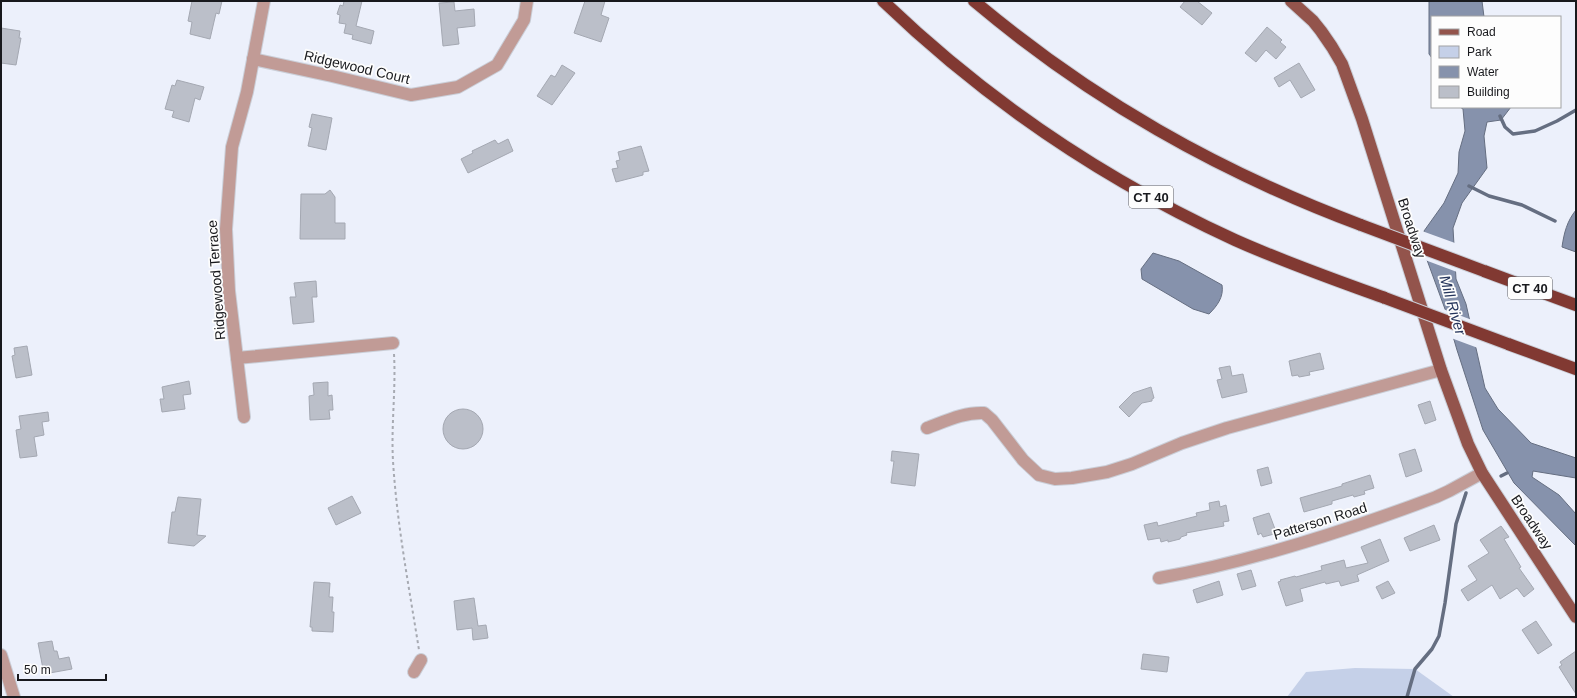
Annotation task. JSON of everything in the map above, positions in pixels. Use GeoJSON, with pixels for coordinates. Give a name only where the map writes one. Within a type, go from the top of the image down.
{"type":"FeatureCollection","features":[{"type":"Feature","properties":{"kind":"highway","name":"CT 40"},"geometry":{"type":"LineString","coordinates":[[884,1],[940,53],[997,98],[1077,154],[1179,212],[1241,242],[1306,269],[1576,370]]}},
{"type":"Feature","properties":{"kind":"highway","name":"CT 40"},"geometry":{"type":"LineString","coordinates":[[974,1],[1022,40],[1110,102],[1162,133],[1218,163],[1265,186],[1361,225],[1576,305]]}},
{"type":"Feature","properties":{"kind":"main road","name":"Broadway"},"geometry":{"type":"LineString","coordinates":[[1291,1],[1313,21],[1332,46],[1342,64],[1362,119],[1441,370],[1468,444],[1482,473],[1576,617]]}},
{"type":"Feature","properties":{"kind":"street","name":"Ridgewood Terrace"},"geometry":{"type":"LineString","coordinates":[[244,417],[229,291],[226,229],[232,147],[247,92],[264,1]]}},
{"type":"Feature","properties":{"kind":"street","name":"Ridgewood Court"},"geometry":{"type":"LineString","coordinates":[[253,59],[332,76],[411,96],[454,88],[497,65],[524,20],[527,1]]}},
{"type":"Feature","properties":{"kind":"street"},"geometry":{"type":"LineString","coordinates":[[237,358],[393,343]]}},
{"type":"Feature","properties":{"kind":"street"},"geometry":{"type":"LineString","coordinates":[[928,428],[946,420],[973,412],[984,413],[992,420],[1023,460],[1039,475],[1055,479],[1072,478],[1107,472],[1132,464],[1182,443],[1227,428],[1441,370]]}},
{"type":"Feature","properties":{"kind":"street","name":"Patterson Road"},"geometry":{"type":"LineString","coordinates":[[1159,578],[1200,571],[1331,535],[1449,492],[1482,473]]}},
{"type":"Feature","properties":{"kind":"street"},"geometry":{"type":"LineString","coordinates":[[1,655],[14,697]]}},
{"type":"Feature","properties":{"kind":"street"},"geometry":{"type":"LineString","coordinates":[[414,672],[421,660]]}},
{"type":"Feature","properties":{"kind":"path"},"geometry":{"type":"LineString","coordinates":[[393,343],[393,431],[396,496],[403,557],[421,660]]}},
{"type":"Feature","properties":{"kind":"green space"},"geometry":{"type":"Polygon","coordinates":[[[1355,668],[1415,669],[1454,697],[1287,697],[1306,672],[1355,668]]]}},
{"type":"Feature","properties":{"kind":"water"},"geometry":{"type":"Polygon","coordinates":[[[1429,1],[1482,1],[1484,16],[1431,16],[1431,57],[1429,54],[1429,1]]]}},
{"type":"Feature","properties":{"kind":"water","name":"Mill River"},"geometry":{"type":"Polygon","coordinates":[[[1462,108],[1510,108],[1501,120],[1487,122],[1484,136],[1487,168],[1462,203],[1453,228],[1456,279],[1466,304],[1485,388],[1498,409],[1531,443],[1576,458],[1576,478],[1533,471],[1532,477],[1559,495],[1576,514],[1576,546],[1514,483],[1483,430],[1445,309],[1427,260],[1424,231],[1444,203],[1458,173],[1459,152],[1465,131],[1463,109],[1462,108]]]}},
{"type":"Feature","properties":{"kind":"water"},"geometry":{"type":"Polygon","coordinates":[[[1576,210],[1576,252],[1562,247],[1566,227],[1576,210]]]}},
{"type":"Feature","properties":{"kind":"water"},"geometry":{"type":"Polygon","coordinates":[[[1153,253],[1179,261],[1222,285],[1221,297],[1215,308],[1209,314],[1193,309],[1142,279],[1141,269],[1153,253]]]}},
{"type":"Feature","properties":{"kind":"pier"},"geometry":{"type":"Polygon","coordinates":[[[1422,231],[1455,243],[1457,272],[1425,260],[1422,231]]]}},
{"type":"Feature","properties":{"kind":"pier"},"geometry":{"type":"Polygon","coordinates":[[[1443,309],[1472,320],[1478,348],[1451,338],[1443,309]]]}},
{"type":"Feature","properties":{"kind":"building"},"geometry":{"type":"Polygon","coordinates":[[[192,1],[222,1],[219,14],[216,13],[210,39],[190,34],[192,22],[188,21],[192,1]]]}},
{"type":"Feature","properties":{"kind":"building"},"geometry":{"type":"Polygon","coordinates":[[[344,1],[362,1],[356,26],[374,31],[371,44],[352,39],[353,35],[344,33],[346,24],[339,23],[340,15],[337,14],[340,5],[343,6],[344,1]]]}},
{"type":"Feature","properties":{"kind":"building"},"geometry":{"type":"Polygon","coordinates":[[[585,1],[605,1],[601,15],[609,18],[601,42],[574,33],[585,1]]]}},
{"type":"Feature","properties":{"kind":"building"},"geometry":{"type":"Polygon","coordinates":[[[1185,1],[1197,1],[1212,13],[1202,25],[1180,7],[1185,1]]]}},
{"type":"Feature","properties":{"kind":"building"},"geometry":{"type":"Polygon","coordinates":[[[454,2],[455,11],[474,9],[475,26],[457,28],[459,44],[443,46],[439,3],[454,2]]]}},
{"type":"Feature","properties":{"kind":"building"},"geometry":{"type":"Polygon","coordinates":[[[1267,27],[1282,40],[1280,42],[1286,47],[1276,59],[1266,50],[1256,62],[1245,53],[1267,27]]]}},
{"type":"Feature","properties":{"kind":"building"},"geometry":{"type":"Polygon","coordinates":[[[1,28],[20,31],[19,38],[21,38],[16,65],[1,63],[1,28]]]}},
{"type":"Feature","properties":{"kind":"building"},"geometry":{"type":"Polygon","coordinates":[[[1299,63],[1315,90],[1301,98],[1290,80],[1279,87],[1274,78],[1299,63]]]}},
{"type":"Feature","properties":{"kind":"building"},"geometry":{"type":"Polygon","coordinates":[[[562,65],[575,73],[552,105],[537,96],[551,75],[555,77],[562,65]]]}},
{"type":"Feature","properties":{"kind":"building"},"geometry":{"type":"Polygon","coordinates":[[[177,80],[204,87],[200,100],[195,98],[189,122],[172,117],[174,111],[165,109],[172,85],[175,86],[177,80]]]}},
{"type":"Feature","properties":{"kind":"building"},"geometry":{"type":"Polygon","coordinates":[[[312,114],[332,118],[326,150],[308,146],[312,128],[309,127],[312,114]]]}},
{"type":"Feature","properties":{"kind":"building"},"geometry":{"type":"Polygon","coordinates":[[[508,139],[513,151],[468,173],[461,159],[473,153],[472,151],[495,140],[498,144],[508,139]]]}},
{"type":"Feature","properties":{"kind":"building"},"geometry":{"type":"Polygon","coordinates":[[[641,146],[649,171],[643,172],[643,175],[616,182],[612,169],[618,168],[616,161],[620,160],[618,152],[641,146]]]}},
{"type":"Feature","properties":{"kind":"building"},"geometry":{"type":"Polygon","coordinates":[[[330,190],[335,197],[335,223],[345,223],[345,239],[300,239],[301,194],[325,194],[330,190]]]}},
{"type":"Feature","properties":{"kind":"building"},"geometry":{"type":"Polygon","coordinates":[[[316,281],[317,297],[312,297],[314,322],[293,324],[290,297],[296,297],[294,283],[316,281]]]}},
{"type":"Feature","properties":{"kind":"building"},"geometry":{"type":"Polygon","coordinates":[[[27,346],[32,375],[16,378],[12,356],[15,355],[14,348],[27,346]]]}},
{"type":"Feature","properties":{"kind":"building"},"geometry":{"type":"Polygon","coordinates":[[[1320,353],[1324,369],[1309,372],[1310,375],[1299,377],[1298,375],[1292,376],[1289,361],[1320,353]]]}},
{"type":"Feature","properties":{"kind":"building"},"geometry":{"type":"Polygon","coordinates":[[[1230,366],[1232,376],[1243,374],[1247,392],[1222,398],[1217,380],[1222,379],[1219,368],[1230,366]]]}},
{"type":"Feature","properties":{"kind":"building"},"geometry":{"type":"Polygon","coordinates":[[[189,381],[191,394],[183,395],[185,409],[162,412],[160,399],[164,399],[162,387],[189,381]]]}},
{"type":"Feature","properties":{"kind":"building"},"geometry":{"type":"Polygon","coordinates":[[[328,382],[328,396],[332,395],[333,410],[329,410],[330,419],[310,420],[309,396],[314,395],[313,383],[328,382]]]}},
{"type":"Feature","properties":{"kind":"building"},"geometry":{"type":"Polygon","coordinates":[[[1151,387],[1154,398],[1152,401],[1142,403],[1129,417],[1119,407],[1133,393],[1151,387]]]}},
{"type":"Feature","properties":{"kind":"building"},"geometry":{"type":"Polygon","coordinates":[[[1430,401],[1436,420],[1425,424],[1418,405],[1430,401]]]}},
{"type":"Feature","properties":{"kind":"building"},"geometry":{"type":"Polygon","coordinates":[[[467,409],[474,412],[480,418],[483,429],[482,437],[474,446],[467,449],[459,449],[452,446],[444,437],[443,425],[446,418],[455,410],[467,409]]]}},
{"type":"Feature","properties":{"kind":"building"},"geometry":{"type":"Polygon","coordinates":[[[48,412],[49,421],[42,422],[44,435],[34,437],[37,456],[20,458],[16,430],[21,429],[19,416],[48,412]]]}},
{"type":"Feature","properties":{"kind":"building"},"geometry":{"type":"Polygon","coordinates":[[[1415,449],[1422,471],[1406,477],[1399,454],[1415,449]]]}},
{"type":"Feature","properties":{"kind":"building"},"geometry":{"type":"Polygon","coordinates":[[[892,451],[919,454],[915,486],[891,483],[894,461],[891,461],[892,451]]]}},
{"type":"Feature","properties":{"kind":"building"},"geometry":{"type":"Polygon","coordinates":[[[1268,467],[1272,483],[1261,486],[1257,470],[1268,467]]]}},
{"type":"Feature","properties":{"kind":"building"},"geometry":{"type":"Polygon","coordinates":[[[1370,475],[1374,488],[1364,491],[1365,494],[1354,497],[1353,495],[1332,501],[1332,504],[1304,512],[1300,498],[1342,486],[1342,484],[1370,475]]]}},
{"type":"Feature","properties":{"kind":"building"},"geometry":{"type":"Polygon","coordinates":[[[352,496],[361,513],[336,525],[328,508],[352,496]]]}},
{"type":"Feature","properties":{"kind":"building"},"geometry":{"type":"Polygon","coordinates":[[[178,497],[201,499],[197,535],[206,536],[194,546],[168,543],[172,512],[175,512],[178,497]]]}},
{"type":"Feature","properties":{"kind":"building"},"geometry":{"type":"Polygon","coordinates":[[[1219,501],[1220,507],[1226,505],[1229,521],[1223,522],[1224,526],[1186,533],[1187,535],[1181,537],[1180,539],[1168,542],[1168,540],[1161,542],[1160,538],[1148,540],[1144,525],[1157,522],[1158,526],[1197,516],[1196,513],[1210,510],[1209,503],[1219,501]]]}},
{"type":"Feature","properties":{"kind":"building"},"geometry":{"type":"Polygon","coordinates":[[[1269,513],[1275,529],[1272,530],[1274,534],[1263,537],[1261,533],[1258,535],[1253,518],[1269,513]]]}},
{"type":"Feature","properties":{"kind":"building"},"geometry":{"type":"Polygon","coordinates":[[[1434,525],[1440,540],[1410,551],[1404,538],[1434,525]]]}},
{"type":"Feature","properties":{"kind":"building"},"geometry":{"type":"Polygon","coordinates":[[[1501,526],[1509,537],[1504,539],[1521,567],[1519,568],[1534,589],[1524,597],[1517,588],[1500,599],[1492,585],[1468,601],[1461,590],[1477,580],[1468,566],[1489,553],[1480,540],[1501,526]]]}},
{"type":"Feature","properties":{"kind":"building"},"geometry":{"type":"Polygon","coordinates":[[[1380,539],[1389,561],[1357,575],[1359,581],[1341,586],[1339,581],[1326,584],[1325,582],[1300,589],[1303,601],[1286,606],[1278,582],[1281,581],[1280,580],[1322,570],[1321,566],[1344,560],[1346,568],[1368,563],[1361,547],[1380,539]]]}},
{"type":"Feature","properties":{"kind":"building"},"geometry":{"type":"Polygon","coordinates":[[[1251,570],[1256,586],[1242,590],[1237,574],[1251,570]]]}},
{"type":"Feature","properties":{"kind":"building"},"geometry":{"type":"Polygon","coordinates":[[[1219,581],[1223,595],[1197,603],[1193,590],[1219,581]]]}},
{"type":"Feature","properties":{"kind":"building"},"geometry":{"type":"Polygon","coordinates":[[[1388,581],[1395,593],[1382,599],[1376,587],[1388,581]]]}},
{"type":"Feature","properties":{"kind":"building"},"geometry":{"type":"Polygon","coordinates":[[[314,582],[330,583],[329,597],[333,597],[332,612],[334,612],[333,632],[312,631],[312,627],[310,627],[314,582]]]}},
{"type":"Feature","properties":{"kind":"building"},"geometry":{"type":"Polygon","coordinates":[[[474,598],[478,626],[486,625],[488,638],[473,640],[472,628],[457,630],[454,601],[474,598]]]}},
{"type":"Feature","properties":{"kind":"building"},"geometry":{"type":"Polygon","coordinates":[[[1536,621],[1552,645],[1538,654],[1522,630],[1536,621]]]}},
{"type":"Feature","properties":{"kind":"building"},"geometry":{"type":"Polygon","coordinates":[[[52,641],[54,651],[57,651],[59,659],[69,657],[72,669],[44,674],[38,643],[52,641]]]}},
{"type":"Feature","properties":{"kind":"building"},"geometry":{"type":"Polygon","coordinates":[[[1576,651],[1576,694],[1559,667],[1562,665],[1560,662],[1576,651]]]}},
{"type":"Feature","properties":{"kind":"building"},"geometry":{"type":"Polygon","coordinates":[[[1143,654],[1169,657],[1167,672],[1141,669],[1143,654]]]}},
{"type":"Feature","properties":{"kind":"waterway"},"geometry":{"type":"LineString","coordinates":[[1500,116],[1505,127],[1513,134],[1535,131],[1576,110]]}},
{"type":"Feature","properties":{"kind":"waterway"},"geometry":{"type":"LineString","coordinates":[[1469,186],[1489,196],[1522,205],[1555,221]]}},
{"type":"Feature","properties":{"kind":"waterway"},"geometry":{"type":"LineString","coordinates":[[1501,476],[1507,473]]}},
{"type":"Feature","properties":{"kind":"waterway"},"geometry":{"type":"LineString","coordinates":[[1407,697],[1415,669],[1432,649],[1439,636],[1456,524],[1466,493]]}}]}
